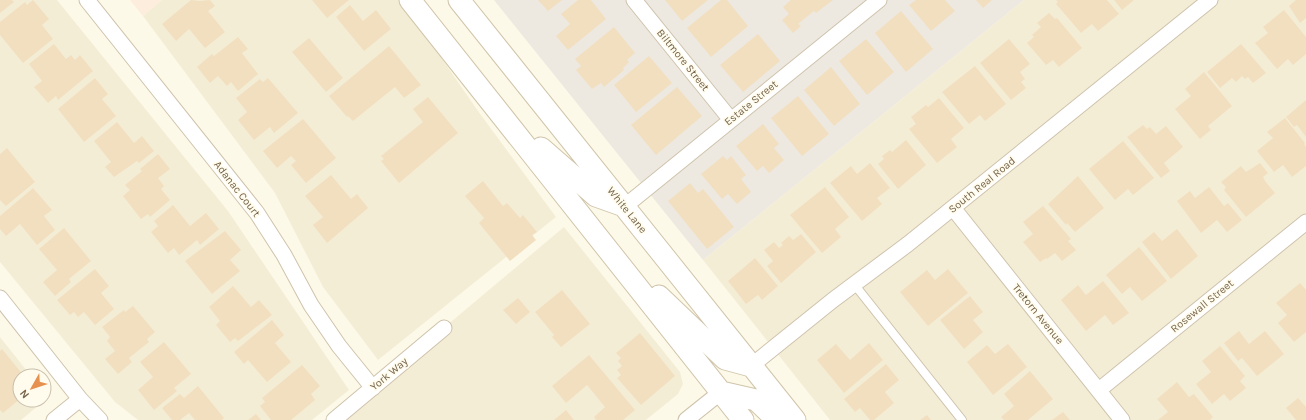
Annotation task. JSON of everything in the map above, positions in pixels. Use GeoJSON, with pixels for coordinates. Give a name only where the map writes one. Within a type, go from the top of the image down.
{"type":"FeatureCollection","features":[{"type":"Feature","properties":{"kind":"main road"},"geometry":{"type":"LineString","coordinates":[[410,0],[605,244],[743,420]]}},
{"type":"Feature","properties":{"kind":"main road","name":"White Lane"},"geometry":{"type":"LineString","coordinates":[[459,0],[795,420]]}},
{"type":"Feature","properties":{"kind":"main road"},"geometry":{"type":"LineString","coordinates":[[501,114],[596,196],[624,207]]}},
{"type":"Feature","properties":{"kind":"main road"},"geometry":{"type":"LineString","coordinates":[[605,244],[725,359],[752,366]]}},
{"type":"Feature","properties":{"kind":"main road"},"geometry":{"type":"LineString","coordinates":[[721,392],[756,400],[776,420]]}},
{"type":"Feature","properties":{"kind":"street","name":"Adanac Court"},"geometry":{"type":"LineString","coordinates":[[87,0],[257,213],[284,255],[311,305],[339,346],[372,388]]}},
{"type":"Feature","properties":{"kind":"street","name":"Biltmore Street"},"geometry":{"type":"LineString","coordinates":[[634,0],[731,120]]}},
{"type":"Feature","properties":{"kind":"street","name":"South Real Road"},"geometry":{"type":"LineString","coordinates":[[752,366],[854,284],[953,208],[1210,0]]}},
{"type":"Feature","properties":{"kind":"street","name":"Estate Street"},"geometry":{"type":"LineString","coordinates":[[624,207],[874,1]]}},
{"type":"Feature","properties":{"kind":"street","name":"Tretorn Avenue"},"geometry":{"type":"LineString","coordinates":[[953,208],[1122,420]]}},
{"type":"Feature","properties":{"kind":"street","name":"Rosewall Street"},"geometry":{"type":"LineString","coordinates":[[1098,390],[1306,222]]}},
{"type":"Feature","properties":{"kind":"street"},"geometry":{"type":"LineString","coordinates":[[0,298],[80,399],[100,420]]}},
{"type":"Feature","properties":{"kind":"street","name":"York Way"},"geometry":{"type":"LineString","coordinates":[[334,420],[444,328]]}},
{"type":"Feature","properties":{"kind":"street"},"geometry":{"type":"LineString","coordinates":[[686,420],[721,392]]}},
{"type":"Feature","properties":{"kind":"street"},"geometry":{"type":"LineString","coordinates":[[54,420],[80,399]]}},
{"type":"Feature","properties":{"kind":"lane"},"geometry":{"type":"LineString","coordinates":[[854,284],[962,420]]}},
{"type":"Feature","properties":{"kind":"shaded area"},"geometry":{"type":"Polygon","coordinates":[[[0,0],[57,0],[228,211],[349,390],[312,420],[138,420],[115,402],[0,262],[0,0]]]}},
{"type":"Feature","properties":{"kind":"shaded area"},"geometry":{"type":"Polygon","coordinates":[[[130,0],[162,0],[143,16],[130,0]]]}},
{"type":"Feature","properties":{"kind":"shaded area"},"geometry":{"type":"Polygon","coordinates":[[[162,0],[399,0],[413,17],[478,111],[556,217],[378,360],[323,287],[275,193],[143,16],[162,0]]]}},
{"type":"Feature","properties":{"kind":"shaded area"},"geometry":{"type":"Polygon","coordinates":[[[494,0],[1024,0],[703,260],[494,0]]]}},
{"type":"Feature","properties":{"kind":"shaded area"},"geometry":{"type":"Polygon","coordinates":[[[1024,0],[1306,0],[1306,420],[830,420],[703,260],[1024,0]]]}},
{"type":"Feature","properties":{"kind":"shaded area"},"geometry":{"type":"Polygon","coordinates":[[[564,227],[680,372],[683,384],[678,394],[646,420],[334,420],[564,227]]]}},
{"type":"Feature","properties":{"kind":"shaded area"},"geometry":{"type":"Polygon","coordinates":[[[0,337],[25,368],[12,368],[12,408],[36,408],[21,420],[0,420],[0,337]]]}},
{"type":"Feature","properties":{"kind":"building"},"geometry":{"type":"Polygon","coordinates":[[[0,0],[12,0],[14,2],[0,13],[0,0]]]}},
{"type":"Feature","properties":{"kind":"building"},"geometry":{"type":"Polygon","coordinates":[[[33,0],[49,19],[42,25],[53,39],[23,63],[0,35],[0,22],[25,2],[27,5],[33,0]]]}},
{"type":"Feature","properties":{"kind":"building"},"geometry":{"type":"Polygon","coordinates":[[[191,0],[210,0],[215,6],[208,11],[225,32],[205,48],[189,29],[176,41],[162,24],[191,0]]]}},
{"type":"Feature","properties":{"kind":"building"},"geometry":{"type":"Polygon","coordinates":[[[312,0],[349,0],[327,18],[312,0]]]}},
{"type":"Feature","properties":{"kind":"building"},"geometry":{"type":"Polygon","coordinates":[[[538,0],[562,0],[548,11],[538,0]]]}},
{"type":"Feature","properties":{"kind":"building"},"geometry":{"type":"Polygon","coordinates":[[[578,0],[591,0],[606,19],[568,50],[556,36],[570,24],[561,14],[578,0]]]}},
{"type":"Feature","properties":{"kind":"building"},"geometry":{"type":"Polygon","coordinates":[[[665,0],[708,0],[682,21],[665,0]]]}},
{"type":"Feature","properties":{"kind":"building"},"geometry":{"type":"Polygon","coordinates":[[[721,0],[727,0],[748,26],[711,57],[687,28],[721,0]]]}},
{"type":"Feature","properties":{"kind":"building"},"geometry":{"type":"Polygon","coordinates":[[[791,0],[833,0],[816,13],[814,11],[798,24],[801,26],[793,33],[782,20],[789,14],[783,7],[791,0]]]}},
{"type":"Feature","properties":{"kind":"building"},"geometry":{"type":"Polygon","coordinates":[[[916,0],[945,0],[955,11],[931,31],[909,5],[916,0]]]}},
{"type":"Feature","properties":{"kind":"building"},"geometry":{"type":"Polygon","coordinates":[[[976,0],[992,0],[983,8],[976,0]]]}},
{"type":"Feature","properties":{"kind":"building"},"geometry":{"type":"Polygon","coordinates":[[[1056,0],[1107,0],[1119,14],[1098,31],[1092,24],[1081,33],[1056,4],[1058,2],[1056,0]]]}},
{"type":"Feature","properties":{"kind":"building"},"geometry":{"type":"Polygon","coordinates":[[[1114,0],[1134,0],[1122,10],[1114,0]]]}},
{"type":"Feature","properties":{"kind":"building"},"geometry":{"type":"Polygon","coordinates":[[[1296,0],[1306,0],[1306,18],[1300,23],[1289,6],[1296,0]]]}},
{"type":"Feature","properties":{"kind":"building"},"geometry":{"type":"Polygon","coordinates":[[[350,5],[363,21],[376,10],[391,29],[364,51],[336,17],[350,5]]]}},
{"type":"Feature","properties":{"kind":"building"},"geometry":{"type":"Polygon","coordinates":[[[1284,10],[1306,37],[1306,54],[1293,65],[1288,59],[1277,69],[1255,43],[1268,33],[1263,27],[1284,10]]]}},
{"type":"Feature","properties":{"kind":"building"},"geometry":{"type":"Polygon","coordinates":[[[901,11],[933,49],[906,72],[875,33],[901,11]]]}},
{"type":"Feature","properties":{"kind":"building"},"geometry":{"type":"Polygon","coordinates":[[[1049,13],[1055,19],[1057,18],[1082,48],[1059,67],[1053,60],[1046,65],[1027,43],[1034,37],[1032,35],[1041,27],[1037,23],[1049,13]]]}},
{"type":"Feature","properties":{"kind":"building"},"geometry":{"type":"Polygon","coordinates":[[[614,27],[635,53],[627,60],[629,62],[623,68],[624,70],[604,87],[601,83],[592,89],[576,70],[581,66],[575,59],[614,27]]]}},
{"type":"Feature","properties":{"kind":"building"},"geometry":{"type":"Polygon","coordinates":[[[758,34],[780,61],[743,92],[720,65],[758,34]]]}},
{"type":"Feature","properties":{"kind":"building"},"geometry":{"type":"Polygon","coordinates":[[[238,37],[248,49],[242,53],[258,74],[238,91],[231,82],[227,86],[218,76],[210,83],[197,67],[212,54],[214,56],[238,37]]]}},
{"type":"Feature","properties":{"kind":"building"},"geometry":{"type":"Polygon","coordinates":[[[309,38],[343,78],[326,92],[292,52],[309,38]]]}},
{"type":"Feature","properties":{"kind":"building"},"geometry":{"type":"Polygon","coordinates":[[[866,39],[894,72],[867,95],[839,61],[866,39]]]}},
{"type":"Feature","properties":{"kind":"building"},"geometry":{"type":"Polygon","coordinates":[[[1009,39],[1030,64],[1020,72],[1025,79],[1021,82],[1026,88],[1011,100],[980,63],[1009,39]]]}},
{"type":"Feature","properties":{"kind":"building"},"geometry":{"type":"Polygon","coordinates":[[[54,44],[66,59],[71,55],[75,60],[80,55],[93,71],[58,100],[56,96],[48,103],[34,87],[42,81],[29,64],[54,44]]]}},
{"type":"Feature","properties":{"kind":"building"},"geometry":{"type":"Polygon","coordinates":[[[1241,44],[1266,73],[1253,83],[1248,77],[1245,79],[1242,76],[1236,82],[1232,78],[1220,88],[1207,72],[1241,44]]]}},
{"type":"Feature","properties":{"kind":"building"},"geometry":{"type":"Polygon","coordinates":[[[389,46],[421,85],[404,98],[395,87],[353,121],[348,116],[347,117],[329,96],[389,46]]]}},
{"type":"Feature","properties":{"kind":"building"},"geometry":{"type":"Polygon","coordinates":[[[649,56],[672,83],[636,112],[614,85],[649,56]]]}},
{"type":"Feature","properties":{"kind":"building"},"geometry":{"type":"Polygon","coordinates":[[[975,66],[1006,104],[985,121],[980,115],[969,124],[942,92],[975,66]]]}},
{"type":"Feature","properties":{"kind":"building"},"geometry":{"type":"Polygon","coordinates":[[[831,67],[860,104],[834,126],[804,90],[831,67]]]}},
{"type":"Feature","properties":{"kind":"building"},"geometry":{"type":"Polygon","coordinates":[[[1204,72],[1232,106],[1208,126],[1211,130],[1200,139],[1175,109],[1191,96],[1185,89],[1204,72]]]}},
{"type":"Feature","properties":{"kind":"building"},"geometry":{"type":"Polygon","coordinates":[[[95,78],[108,94],[102,99],[116,116],[84,142],[58,109],[95,78]]]}},
{"type":"Feature","properties":{"kind":"building"},"geometry":{"type":"Polygon","coordinates":[[[268,78],[298,113],[274,133],[270,127],[254,140],[238,120],[247,112],[236,98],[260,79],[263,82],[268,78]]]}},
{"type":"Feature","properties":{"kind":"building"},"geometry":{"type":"Polygon","coordinates":[[[677,87],[702,116],[656,155],[631,125],[677,87]]]}},
{"type":"Feature","properties":{"kind":"building"},"geometry":{"type":"Polygon","coordinates":[[[798,96],[829,134],[802,156],[771,118],[798,96]]]}},
{"type":"Feature","properties":{"kind":"building"},"geometry":{"type":"Polygon","coordinates":[[[428,97],[458,133],[399,183],[381,161],[384,159],[381,156],[423,122],[413,109],[428,97]]]}},
{"type":"Feature","properties":{"kind":"building"},"geometry":{"type":"Polygon","coordinates":[[[939,98],[964,128],[951,139],[957,147],[937,163],[909,129],[916,124],[911,117],[926,105],[928,107],[939,98]]]}},
{"type":"Feature","properties":{"kind":"building"},"geometry":{"type":"Polygon","coordinates":[[[1306,100],[1306,137],[1297,125],[1294,127],[1286,117],[1306,100]]]}},
{"type":"Feature","properties":{"kind":"building"},"geometry":{"type":"Polygon","coordinates":[[[1285,118],[1305,143],[1304,144],[1306,147],[1306,166],[1292,177],[1283,165],[1274,172],[1257,151],[1273,138],[1267,132],[1285,118]]]}},
{"type":"Feature","properties":{"kind":"building"},"geometry":{"type":"Polygon","coordinates":[[[303,119],[336,158],[306,183],[291,165],[296,161],[291,156],[277,168],[263,151],[303,119]]]}},
{"type":"Feature","properties":{"kind":"building"},"geometry":{"type":"Polygon","coordinates":[[[117,122],[134,143],[142,136],[154,151],[139,163],[137,161],[114,177],[105,167],[111,162],[94,141],[117,122]]]}},
{"type":"Feature","properties":{"kind":"building"},"geometry":{"type":"Polygon","coordinates":[[[763,124],[779,144],[774,148],[784,160],[769,173],[763,166],[757,171],[736,146],[763,124]]]}},
{"type":"Feature","properties":{"kind":"building"},"geometry":{"type":"Polygon","coordinates":[[[1143,125],[1147,129],[1150,127],[1156,134],[1166,126],[1183,147],[1164,163],[1170,171],[1161,178],[1127,137],[1143,125]]]}},
{"type":"Feature","properties":{"kind":"building"},"geometry":{"type":"Polygon","coordinates":[[[906,140],[926,165],[898,189],[878,164],[884,159],[882,156],[890,150],[892,152],[906,140]]]}},
{"type":"Feature","properties":{"kind":"building"},"geometry":{"type":"Polygon","coordinates":[[[1123,141],[1154,178],[1133,195],[1128,189],[1115,200],[1089,169],[1123,141]]]}},
{"type":"Feature","properties":{"kind":"building"},"geometry":{"type":"Polygon","coordinates":[[[7,148],[35,182],[6,206],[0,200],[0,154],[7,148]]]}},
{"type":"Feature","properties":{"kind":"building"},"geometry":{"type":"Polygon","coordinates":[[[158,154],[170,169],[158,178],[164,186],[161,189],[170,200],[150,217],[148,214],[141,219],[123,196],[130,190],[125,185],[142,171],[140,169],[158,154]]]}},
{"type":"Feature","properties":{"kind":"building"},"geometry":{"type":"Polygon","coordinates":[[[723,156],[727,160],[731,156],[746,175],[741,179],[751,192],[737,204],[728,194],[722,199],[701,174],[723,156]]]}},
{"type":"Feature","properties":{"kind":"building"},"geometry":{"type":"Polygon","coordinates":[[[870,163],[890,188],[877,198],[882,204],[862,221],[830,183],[851,166],[857,174],[870,163]]]}},
{"type":"Feature","properties":{"kind":"building"},"geometry":{"type":"Polygon","coordinates":[[[1260,163],[1268,173],[1263,177],[1265,181],[1275,193],[1246,217],[1224,190],[1226,187],[1221,182],[1241,166],[1246,172],[1260,163]]]}},
{"type":"Feature","properties":{"kind":"building"},"geometry":{"type":"Polygon","coordinates":[[[331,175],[351,199],[357,194],[368,208],[327,243],[313,225],[323,217],[305,196],[331,175]]]}},
{"type":"Feature","properties":{"kind":"building"},"geometry":{"type":"Polygon","coordinates":[[[1078,176],[1104,208],[1075,232],[1067,223],[1066,225],[1048,204],[1078,176]]]}},
{"type":"Feature","properties":{"kind":"building"},"geometry":{"type":"Polygon","coordinates":[[[483,181],[503,206],[507,203],[520,218],[523,215],[537,232],[532,235],[536,240],[510,261],[479,223],[484,218],[465,196],[483,181]]]}},
{"type":"Feature","properties":{"kind":"building"},"geometry":{"type":"Polygon","coordinates":[[[690,183],[698,193],[703,189],[734,227],[707,249],[668,201],[690,183]]]}},
{"type":"Feature","properties":{"kind":"building"},"geometry":{"type":"Polygon","coordinates":[[[825,187],[849,217],[835,229],[841,237],[822,253],[790,215],[825,187]]]}},
{"type":"Feature","properties":{"kind":"building"},"geometry":{"type":"Polygon","coordinates":[[[1209,187],[1224,206],[1228,203],[1242,220],[1227,232],[1217,220],[1201,233],[1177,201],[1190,191],[1195,198],[1209,187]]]}},
{"type":"Feature","properties":{"kind":"building"},"geometry":{"type":"Polygon","coordinates":[[[33,188],[52,210],[44,216],[55,230],[37,245],[20,224],[6,236],[0,229],[0,216],[33,188]]]}},
{"type":"Feature","properties":{"kind":"building"},"geometry":{"type":"Polygon","coordinates":[[[173,205],[190,226],[206,213],[219,229],[200,245],[197,240],[179,255],[174,248],[168,253],[151,232],[158,226],[154,221],[173,205]]]}},
{"type":"Feature","properties":{"kind":"building"},"geometry":{"type":"Polygon","coordinates":[[[1043,206],[1071,239],[1068,241],[1076,250],[1062,261],[1055,253],[1040,262],[1023,242],[1033,234],[1023,222],[1043,206]]]}},
{"type":"Feature","properties":{"kind":"building"},"geometry":{"type":"Polygon","coordinates":[[[64,228],[91,261],[69,279],[71,282],[55,296],[43,282],[57,270],[39,249],[64,228]]]}},
{"type":"Feature","properties":{"kind":"building"},"geometry":{"type":"Polygon","coordinates":[[[1177,229],[1198,256],[1171,279],[1142,242],[1154,232],[1162,241],[1177,229]]]}},
{"type":"Feature","properties":{"kind":"building"},"geometry":{"type":"Polygon","coordinates":[[[225,231],[241,250],[230,260],[240,271],[212,294],[185,261],[225,231]]]}},
{"type":"Feature","properties":{"kind":"building"},"geometry":{"type":"Polygon","coordinates":[[[801,234],[816,252],[781,283],[767,266],[773,261],[764,250],[774,242],[779,248],[783,245],[781,243],[789,236],[793,240],[801,234]]]}},
{"type":"Feature","properties":{"kind":"building"},"geometry":{"type":"Polygon","coordinates":[[[1139,247],[1167,281],[1142,301],[1130,287],[1122,294],[1106,275],[1139,247]]]}},
{"type":"Feature","properties":{"kind":"building"},"geometry":{"type":"Polygon","coordinates":[[[755,258],[778,286],[762,300],[758,295],[746,304],[728,281],[755,258]]]}},
{"type":"Feature","properties":{"kind":"building"},"geometry":{"type":"Polygon","coordinates":[[[95,269],[109,286],[101,293],[114,309],[95,325],[84,312],[78,317],[74,312],[70,315],[57,300],[95,269]]]}},
{"type":"Feature","properties":{"kind":"building"},"geometry":{"type":"Polygon","coordinates":[[[948,269],[968,293],[928,326],[900,292],[927,270],[935,280],[948,269]]]}},
{"type":"Feature","properties":{"kind":"building"},"geometry":{"type":"Polygon","coordinates":[[[1103,281],[1129,313],[1113,325],[1105,315],[1086,331],[1061,300],[1078,285],[1086,295],[1103,281]]]}},
{"type":"Feature","properties":{"kind":"building"},"geometry":{"type":"Polygon","coordinates":[[[1300,283],[1306,290],[1306,332],[1294,342],[1278,323],[1287,315],[1276,303],[1300,283]]]}},
{"type":"Feature","properties":{"kind":"building"},"geometry":{"type":"Polygon","coordinates":[[[233,286],[251,307],[259,300],[272,315],[238,341],[235,338],[230,342],[216,325],[220,321],[209,307],[233,286]]]}},
{"type":"Feature","properties":{"kind":"building"},"geometry":{"type":"Polygon","coordinates":[[[562,290],[590,324],[561,347],[552,337],[554,335],[535,312],[562,290]]]}},
{"type":"Feature","properties":{"kind":"building"},"geometry":{"type":"Polygon","coordinates":[[[970,296],[983,312],[973,320],[983,332],[964,349],[940,320],[970,296]]]}},
{"type":"Feature","properties":{"kind":"building"},"geometry":{"type":"Polygon","coordinates":[[[518,298],[530,312],[516,324],[503,310],[518,298]]]}},
{"type":"Feature","properties":{"kind":"building"},"geometry":{"type":"Polygon","coordinates":[[[133,306],[155,332],[147,339],[149,342],[129,358],[132,362],[118,374],[105,359],[115,351],[107,341],[110,337],[102,327],[124,310],[125,312],[133,306]]]}},
{"type":"Feature","properties":{"kind":"building"},"geometry":{"type":"Polygon","coordinates":[[[272,320],[284,335],[275,343],[291,362],[267,382],[248,360],[244,364],[234,352],[272,320]]]}},
{"type":"Feature","properties":{"kind":"building"},"geometry":{"type":"Polygon","coordinates":[[[1239,331],[1249,344],[1265,331],[1284,354],[1257,376],[1242,358],[1238,361],[1224,343],[1239,331]]]}},
{"type":"Feature","properties":{"kind":"building"},"geometry":{"type":"Polygon","coordinates":[[[640,333],[675,376],[641,405],[617,378],[621,375],[617,370],[622,366],[618,361],[621,358],[616,353],[640,333]]]}},
{"type":"Feature","properties":{"kind":"building"},"geometry":{"type":"Polygon","coordinates":[[[164,342],[191,374],[174,388],[177,391],[154,410],[138,390],[153,377],[140,362],[164,342]]]}},
{"type":"Feature","properties":{"kind":"building"},"geometry":{"type":"Polygon","coordinates":[[[869,343],[883,360],[844,393],[817,360],[836,344],[850,360],[869,343]]]}},
{"type":"Feature","properties":{"kind":"building"},"geometry":{"type":"Polygon","coordinates":[[[1008,344],[1027,367],[993,395],[967,362],[987,345],[995,354],[1008,344]]]}},
{"type":"Feature","properties":{"kind":"building"},"geometry":{"type":"Polygon","coordinates":[[[1220,346],[1245,376],[1240,381],[1246,388],[1230,401],[1224,394],[1212,404],[1196,384],[1211,372],[1202,361],[1220,346]]]}},
{"type":"Feature","properties":{"kind":"building"},"geometry":{"type":"Polygon","coordinates":[[[2,349],[17,368],[12,368],[12,406],[3,413],[0,410],[0,351],[2,349]]]}},
{"type":"Feature","properties":{"kind":"building"},"geometry":{"type":"Polygon","coordinates":[[[589,355],[635,410],[623,420],[596,420],[594,417],[605,407],[587,385],[566,403],[552,386],[589,355]]]}},
{"type":"Feature","properties":{"kind":"building"},"geometry":{"type":"Polygon","coordinates":[[[886,364],[899,380],[885,392],[894,403],[874,420],[870,420],[860,408],[855,412],[844,399],[886,364]]]}},
{"type":"Feature","properties":{"kind":"building"},"geometry":{"type":"Polygon","coordinates":[[[302,365],[320,386],[311,394],[315,400],[291,420],[271,420],[260,406],[265,402],[262,398],[302,365]]]}},
{"type":"Feature","properties":{"kind":"building"},"geometry":{"type":"Polygon","coordinates":[[[1030,371],[1053,399],[1028,420],[1004,420],[1001,417],[1014,406],[1004,394],[1030,371]]]}},
{"type":"Feature","properties":{"kind":"building"},"geometry":{"type":"Polygon","coordinates":[[[1177,382],[1189,397],[1194,394],[1213,417],[1210,420],[1158,420],[1168,412],[1157,399],[1177,382]]]}},
{"type":"Feature","properties":{"kind":"building"},"geometry":{"type":"Polygon","coordinates":[[[198,386],[224,418],[222,420],[195,420],[189,413],[180,420],[172,420],[162,408],[180,394],[184,398],[198,386]]]}},
{"type":"Feature","properties":{"kind":"building"},"geometry":{"type":"Polygon","coordinates":[[[1298,398],[1306,407],[1306,420],[1296,420],[1286,408],[1298,398]]]}},
{"type":"Feature","properties":{"kind":"building"},"geometry":{"type":"Polygon","coordinates":[[[566,410],[574,420],[554,420],[566,410]]]}},
{"type":"Feature","properties":{"kind":"building"},"geometry":{"type":"Polygon","coordinates":[[[1063,412],[1070,420],[1052,420],[1063,412]]]}},
{"type":"Feature","properties":{"kind":"building"},"geometry":{"type":"Polygon","coordinates":[[[256,414],[261,420],[248,420],[256,414]]]}},
{"type":"Feature","properties":{"kind":"building"},"geometry":{"type":"Polygon","coordinates":[[[927,415],[931,420],[920,420],[927,415]]]}}]}
